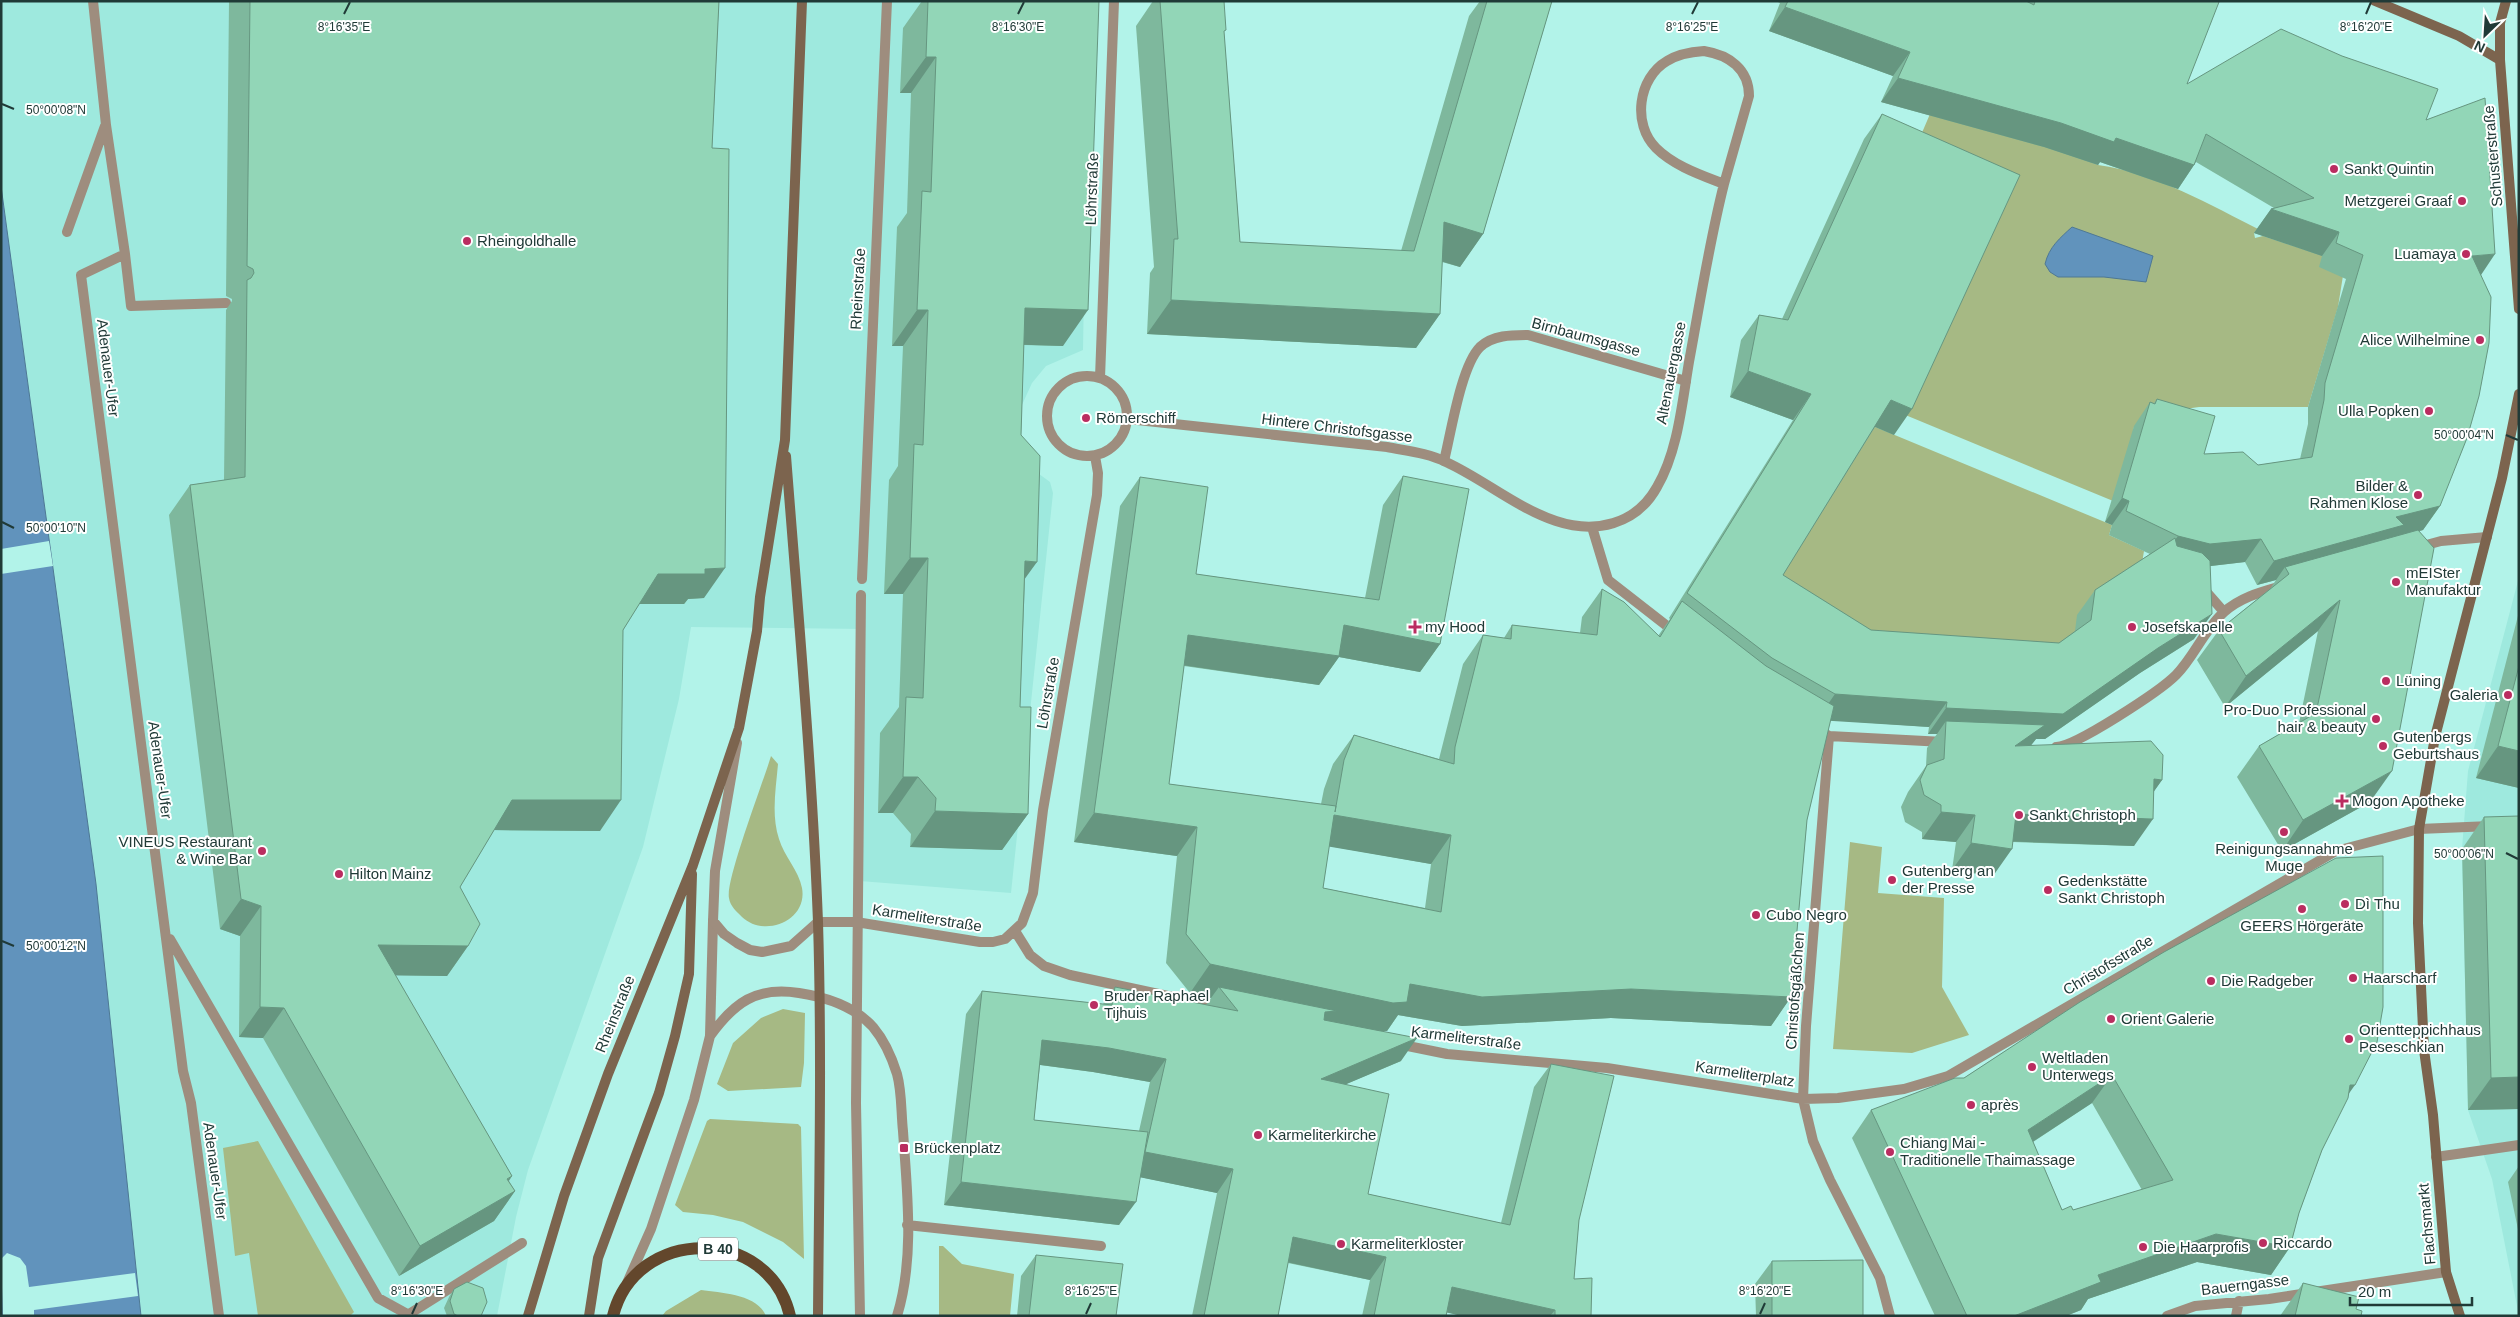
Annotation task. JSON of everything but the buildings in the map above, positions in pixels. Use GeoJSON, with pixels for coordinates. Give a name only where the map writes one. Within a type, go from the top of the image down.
{"type":"FeatureCollection","features":[{"type":"Feature","properties":{"kind":"main road","name":"Rheinstraße"},"geometry":{"type":"LineString","coordinates":[[802,1],[785,440],[802,660],[818,922],[818,1316]]}},
{"type":"Feature","properties":{"kind":"main road"},"geometry":{"type":"LineString","coordinates":[[2375,1],[2459,36],[2500,60]]}},
{"type":"Feature","properties":{"kind":"main road","name":"Schusterstraße"},"geometry":{"type":"LineString","coordinates":[[2506,1],[2500,23],[2500,60],[2516,211],[2519,309]]}},
{"type":"Feature","properties":{"kind":"main road"},"geometry":{"type":"LineString","coordinates":[[2436,1157],[2433,1116],[2424,1050],[2418,923],[2419,829],[2435,737],[2487,537],[2519,394]]}},
{"type":"Feature","properties":{"kind":"main road","name":"Rheinstraße"},"geometry":{"type":"LineString","coordinates":[[528,1316],[564,1196],[608,1074],[693,865],[739,728],[757,631],[760,597],[785,440]]}},
{"type":"Feature","properties":{"kind":"main road"},"geometry":{"type":"LineString","coordinates":[[589,1316],[592,1285],[598,1258],[659,1093],[687,983],[693,865]]}},
{"type":"Feature","properties":{"kind":"main road","name":"Flachsmarkt"},"geometry":{"type":"LineString","coordinates":[[2436,1157],[2446,1272],[2460,1316]]}},
{"type":"Feature","properties":{"kind":"main road","name":"Rheinstraße"},"geometry":{"type":"LineString","coordinates":[[613,1316],[615,1306],[626,1285],[640,1270],[656,1259],[674,1251],[694,1247],[714,1248],[743,1257],[767,1275],[780,1291],[790,1316]]}},
{"type":"Feature","properties":{"kind":"street"},"geometry":{"type":"LineString","coordinates":[[93,1],[106,125],[131,306],[226,303]]}},
{"type":"Feature","properties":{"kind":"street","name":"Rheinstraße"},"geometry":{"type":"LineString","coordinates":[[862,579],[887,1]]}},
{"type":"Feature","properties":{"kind":"street","name":"Löhrstraße"},"geometry":{"type":"LineString","coordinates":[[1100,378],[1114,1]]}},
{"type":"Feature","properties":{"kind":"street","name":"Altenauergasse"},"geometry":{"type":"LineString","coordinates":[[1592,528],[1618,523],[1630,516],[1643,505],[1657,487],[1674,438],[1686,381],[1710,241],[1749,96],[1749,84],[1746,74],[1730,60],[1704,51],[1684,53],[1666,61],[1652,75],[1643,92],[1641,112],[1645,131],[1655,147],[1671,160],[1724,184]]}},
{"type":"Feature","properties":{"kind":"street"},"geometry":{"type":"LineString","coordinates":[[67,232],[106,125]]}},
{"type":"Feature","properties":{"kind":"street","name":"Adenauer-Ufer"},"geometry":{"type":"LineString","coordinates":[[125,254],[82,275],[183,1071],[191,1103],[219,1316]]}},
{"type":"Feature","properties":{"kind":"street","name":"Birnbaumsgasse"},"geometry":{"type":"LineString","coordinates":[[1444,461],[1467,367],[1481,347],[1503,335],[1528,335],[1686,381]]}},
{"type":"Feature","properties":{"kind":"street"},"geometry":{"type":"LineString","coordinates":[[1080,376],[1100,378],[1112,384],[1121,394],[1126,406],[1128,419],[1125,432],[1118,443],[1107,451],[1095,456],[1082,456],[1069,452],[1058,444],[1050,433],[1047,420],[1048,406],[1053,394],[1062,384],[1080,376]]}},
{"type":"Feature","properties":{"kind":"street","name":"Hintere Christofsgasse"},"geometry":{"type":"LineString","coordinates":[[1128,419],[1387,447],[1444,461],[1555,521],[1592,528]]}},
{"type":"Feature","properties":{"kind":"street","name":"Löhrstraße"},"geometry":{"type":"LineString","coordinates":[[1015,931],[1022,923],[1033,893],[1043,810],[1097,495],[1098,473],[1095,456]]}},
{"type":"Feature","properties":{"kind":"street"},"geometry":{"type":"LineString","coordinates":[[1592,528],[1608,580],[1687,641]]}},
{"type":"Feature","properties":{"kind":"street"},"geometry":{"type":"LineString","coordinates":[[2413,549],[2440,541],[2487,537]]}},
{"type":"Feature","properties":{"kind":"street"},"geometry":{"type":"LineString","coordinates":[[2194,579],[2224,612]]}},
{"type":"Feature","properties":{"kind":"street"},"geometry":{"type":"LineString","coordinates":[[2043,746],[2063,747],[2094,732],[2176,675],[2224,612],[2248,595],[2294,582]]}},
{"type":"Feature","properties":{"kind":"street"},"geometry":{"type":"LineString","coordinates":[[860,1316],[856,1190],[858,1012],[856,922],[862,595]]}},
{"type":"Feature","properties":{"kind":"street"},"geometry":{"type":"LineString","coordinates":[[1805,722],[1829,736],[1956,742]]}},
{"type":"Feature","properties":{"kind":"street","name":"Rheinstraße"},"geometry":{"type":"LineString","coordinates":[[626,1285],[651,1228],[694,1100],[710,1036],[716,872],[739,728]]}},
{"type":"Feature","properties":{"kind":"street","name":"Christofsgäßchen"},"geometry":{"type":"LineString","coordinates":[[1803,1099],[1806,1026],[1829,736]]}},
{"type":"Feature","properties":{"kind":"street","name":"Christofsstraße"},"geometry":{"type":"LineString","coordinates":[[1803,1099],[1838,1098],[1904,1089],[1948,1076],[2336,851],[2419,829],[2501,825]]}},
{"type":"Feature","properties":{"kind":"street"},"geometry":{"type":"LineString","coordinates":[[713,921],[724,934],[737,943],[750,950],[762,952],[791,946],[818,922]]}},
{"type":"Feature","properties":{"kind":"street","name":"Karmeliterstraße"},"geometry":{"type":"LineString","coordinates":[[818,922],[856,922],[980,942],[1005,940],[1015,931]]}},
{"type":"Feature","properties":{"kind":"street"},"geometry":{"type":"LineString","coordinates":[[1015,931],[1030,955],[1044,966],[1088,979],[1232,1010]]}},
{"type":"Feature","properties":{"kind":"street"},"geometry":{"type":"LineString","coordinates":[[167,934],[378,1298],[407,1315],[522,1243]]}},
{"type":"Feature","properties":{"kind":"street","name":"Rheinstraße"},"geometry":{"type":"LineString","coordinates":[[710,1036],[727,1013],[749,997],[786,991],[819,996],[858,1012],[874,1028],[887,1048],[898,1075],[908,1224],[903,1297],[897,1316]]}},
{"type":"Feature","properties":{"kind":"street","name":"Karmeliterstraße"},"geometry":{"type":"LineString","coordinates":[[1388,1042],[1447,1054],[1607,1068]]}},
{"type":"Feature","properties":{"kind":"street","name":"Karmeliterplatz"},"geometry":{"type":"LineString","coordinates":[[1607,1068],[1803,1099],[1814,1141],[1830,1180],[1880,1278],[1890,1316]]}},
{"type":"Feature","properties":{"kind":"street"},"geometry":{"type":"LineString","coordinates":[[2436,1157],[2519,1145]]}},
{"type":"Feature","properties":{"kind":"street"},"geometry":{"type":"LineString","coordinates":[[908,1224],[1101,1246]]}},
{"type":"Feature","properties":{"kind":"street","name":"Bauerngasse"},"geometry":{"type":"LineString","coordinates":[[2166,1316],[2195,1306],[2239,1300],[2269,1299],[2446,1272]]}},
{"type":"Feature","properties":{"kind":"street"},"geometry":{"type":"LineString","coordinates":[[2236,1316],[2239,1300]]}},
{"type":"Feature","properties":{"kind":"shaded area"},"geometry":{"type":"Polygon","coordinates":[[[1,1],[1089,1],[1083,350],[1046,366],[1032,383],[1021,407],[1021,450],[1035,471],[1050,482],[1053,493],[1011,893],[860,881],[864,629],[691,627],[679,699],[643,847],[528,1170],[516,1217],[497,1316],[141,1316],[53,566],[1,186],[1,1]]]}},
{"type":"Feature","properties":{"kind":"shaded area"},"geometry":{"type":"Polygon","coordinates":[[[1,186],[96,884],[141,1316],[1,1316],[1,186]]]}},
{"type":"Feature","properties":{"kind":"shaded area"},"geometry":{"type":"Polygon","coordinates":[[[2072,227],[2153,256],[2146,282],[2104,277],[2058,277],[2050,272],[2045,264],[2049,253],[2072,227]]]}},
{"type":"Feature","properties":{"kind":"shaded area"},"geometry":{"type":"Polygon","coordinates":[[[2519,577],[2519,1316],[2492,1179],[2468,1110],[2462,849],[2468,771],[2519,577]]]}},
{"type":"Feature","properties":{"kind":"green space"},"geometry":{"type":"Polygon","coordinates":[[[1936,100],[2098,165],[2141,175],[2182,191],[2262,231],[2254,233],[2255,238],[2263,236],[2345,263],[2338,307],[2308,407],[2199,407],[2156,413],[2134,427],[2118,503],[1903,414],[1918,142],[1936,100]]]}},
{"type":"Feature","properties":{"kind":"green space"},"geometry":{"type":"Polygon","coordinates":[[[1873,426],[2112,525],[2109,535],[2144,551],[2140,575],[2073,646],[1853,656],[1765,600],[1873,426]]]}},
{"type":"Feature","properties":{"kind":"green space"},"geometry":{"type":"Polygon","coordinates":[[[771,756],[778,764],[775,821],[781,845],[800,882],[802,900],[798,909],[782,923],[762,926],[751,923],[734,909],[729,898],[729,888],[771,756]]]}},
{"type":"Feature","properties":{"kind":"green space"},"geometry":{"type":"Polygon","coordinates":[[[1850,842],[1882,847],[1878,893],[1944,898],[1942,987],[1969,1035],[1912,1053],[1833,1049],[1850,842]]]}},
{"type":"Feature","properties":{"kind":"green space"},"geometry":{"type":"Polygon","coordinates":[[[783,1009],[805,1013],[804,1063],[801,1087],[728,1091],[717,1084],[733,1043],[761,1018],[783,1009]]]}},
{"type":"Feature","properties":{"kind":"green space"},"geometry":{"type":"Polygon","coordinates":[[[710,1119],[798,1124],[801,1127],[804,1259],[783,1242],[743,1222],[713,1215],[683,1212],[675,1205],[707,1121],[710,1119]]]}},
{"type":"Feature","properties":{"kind":"green space"},"geometry":{"type":"Polygon","coordinates":[[[258,1141],[354,1312],[350,1316],[258,1316],[249,1253],[235,1256],[223,1148],[258,1141]]]}},
{"type":"Feature","properties":{"kind":"green space"},"geometry":{"type":"Polygon","coordinates":[[[939,1246],[943,1246],[962,1264],[1014,1274],[1010,1316],[939,1316],[939,1246]]]}},
{"type":"Feature","properties":{"kind":"green space"},"geometry":{"type":"Polygon","coordinates":[[[701,1290],[747,1299],[755,1303],[766,1316],[662,1316],[666,1311],[701,1290]]]}},
{"type":"Feature","properties":{"kind":"pier"},"geometry":{"type":"Polygon","coordinates":[[[49,541],[53,566],[1,574],[1,549],[49,541]]]}},
{"type":"Feature","properties":{"kind":"pier"},"geometry":{"type":"Polygon","coordinates":[[[7,1253],[20,1258],[26,1266],[29,1287],[135,1273],[138,1296],[34,1310],[34,1316],[3,1316],[1,1259],[7,1253]]]}},
{"type":"Feature","properties":{"kind":"place","name":"Sankt Quintin"},"geometry":{"type":"Point","coordinates":[2334,169]}},
{"type":"Feature","properties":{"kind":"place","name":"Metzgerei Graaf"},"geometry":{"type":"Point","coordinates":[2462,201]}},
{"type":"Feature","properties":{"kind":"place","name":"Rheingoldhalle"},"geometry":{"type":"Point","coordinates":[467,241]}},
{"type":"Feature","properties":{"kind":"place","name":"Luamaya"},"geometry":{"type":"Point","coordinates":[2466,254]}},
{"type":"Feature","properties":{"kind":"place","name":"Alice Wilhelmine"},"geometry":{"type":"Point","coordinates":[2480,340]}},
{"type":"Feature","properties":{"kind":"place","name":"Ulla Popken"},"geometry":{"type":"Point","coordinates":[2429,411]}},
{"type":"Feature","properties":{"kind":"place","name":"Römerschiff"},"geometry":{"type":"Point","coordinates":[1086,418]}},
{"type":"Feature","properties":{"kind":"place","name":"Bilder & Rahmen Klose"},"geometry":{"type":"Point","coordinates":[2418,495]}},
{"type":"Feature","properties":{"kind":"place","name":"mEISter Manufaktur"},"geometry":{"type":"Point","coordinates":[2396,582]}},
{"type":"Feature","properties":{"kind":"place","name":"my Hood"},"geometry":{"type":"Point","coordinates":[1415,627]}},
{"type":"Feature","properties":{"kind":"place","name":"Josefskapelle"},"geometry":{"type":"Point","coordinates":[2132,627]}},
{"type":"Feature","properties":{"kind":"place","name":"Lüning"},"geometry":{"type":"Point","coordinates":[2386,681]}},
{"type":"Feature","properties":{"kind":"place","name":"Galeria"},"geometry":{"type":"Point","coordinates":[2508,695]}},
{"type":"Feature","properties":{"kind":"place","name":"Pro-Duo Professional hair & beauty"},"geometry":{"type":"Point","coordinates":[2376,719]}},
{"type":"Feature","properties":{"kind":"place","name":"Gutenbergs Geburtshaus"},"geometry":{"type":"Point","coordinates":[2383,746]}},
{"type":"Feature","properties":{"kind":"place","name":"Mogon Apotheke"},"geometry":{"type":"Point","coordinates":[2342,801]}},
{"type":"Feature","properties":{"kind":"place","name":"Sankt Christoph"},"geometry":{"type":"Point","coordinates":[2019,815]}},
{"type":"Feature","properties":{"kind":"place","name":"Reinigungsannahme Muge"},"geometry":{"type":"Point","coordinates":[2284,832]}},
{"type":"Feature","properties":{"kind":"place","name":"VINEUS Restaurant & Wine Bar"},"geometry":{"type":"Point","coordinates":[262,851]}},
{"type":"Feature","properties":{"kind":"place","name":"Hilton Mainz"},"geometry":{"type":"Point","coordinates":[339,874]}},
{"type":"Feature","properties":{"kind":"place","name":"Gutenberg an der Presse"},"geometry":{"type":"Point","coordinates":[1892,880]}},
{"type":"Feature","properties":{"kind":"place","name":"Gedenkstätte Sankt Christoph"},"geometry":{"type":"Point","coordinates":[2048,890]}},
{"type":"Feature","properties":{"kind":"place","name":"Dì Thu"},"geometry":{"type":"Point","coordinates":[2345,904]}},
{"type":"Feature","properties":{"kind":"place","name":"GEERS Hörgeräte"},"geometry":{"type":"Point","coordinates":[2302,909]}},
{"type":"Feature","properties":{"kind":"place","name":"Cubo Negro"},"geometry":{"type":"Point","coordinates":[1756,915]}},
{"type":"Feature","properties":{"kind":"place","name":"Haarscharf"},"geometry":{"type":"Point","coordinates":[2353,978]}},
{"type":"Feature","properties":{"kind":"place","name":"Die Radgeber"},"geometry":{"type":"Point","coordinates":[2211,981]}},
{"type":"Feature","properties":{"kind":"place","name":"Bruder Raphael Tijhuis"},"geometry":{"type":"Point","coordinates":[1094,1005]}},
{"type":"Feature","properties":{"kind":"place","name":"Orient Galerie"},"geometry":{"type":"Point","coordinates":[2111,1019]}},
{"type":"Feature","properties":{"kind":"place","name":"Orientteppichhaus Peseschkian"},"geometry":{"type":"Point","coordinates":[2349,1039]}},
{"type":"Feature","properties":{"kind":"place","name":"Weltladen Unterwegs"},"geometry":{"type":"Point","coordinates":[2032,1067]}},
{"type":"Feature","properties":{"kind":"place","name":"après"},"geometry":{"type":"Point","coordinates":[1971,1105]}},
{"type":"Feature","properties":{"kind":"place","name":"Karmeliterkirche"},"geometry":{"type":"Point","coordinates":[1258,1135]}},
{"type":"Feature","properties":{"kind":"place","name":"Brückenplatz"},"geometry":{"type":"Point","coordinates":[904,1148]}},
{"type":"Feature","properties":{"kind":"place","name":"Chiang Mai - Traditionelle Thaimassage"},"geometry":{"type":"Point","coordinates":[1890,1152]}},
{"type":"Feature","properties":{"kind":"place","name":"Riccardo"},"geometry":{"type":"Point","coordinates":[2263,1243]}},
{"type":"Feature","properties":{"kind":"place","name":"Karmeliterkloster"},"geometry":{"type":"Point","coordinates":[1341,1244]}},
{"type":"Feature","properties":{"kind":"place","name":"Die Haarprofis"},"geometry":{"type":"Point","coordinates":[2143,1247]}}]}
